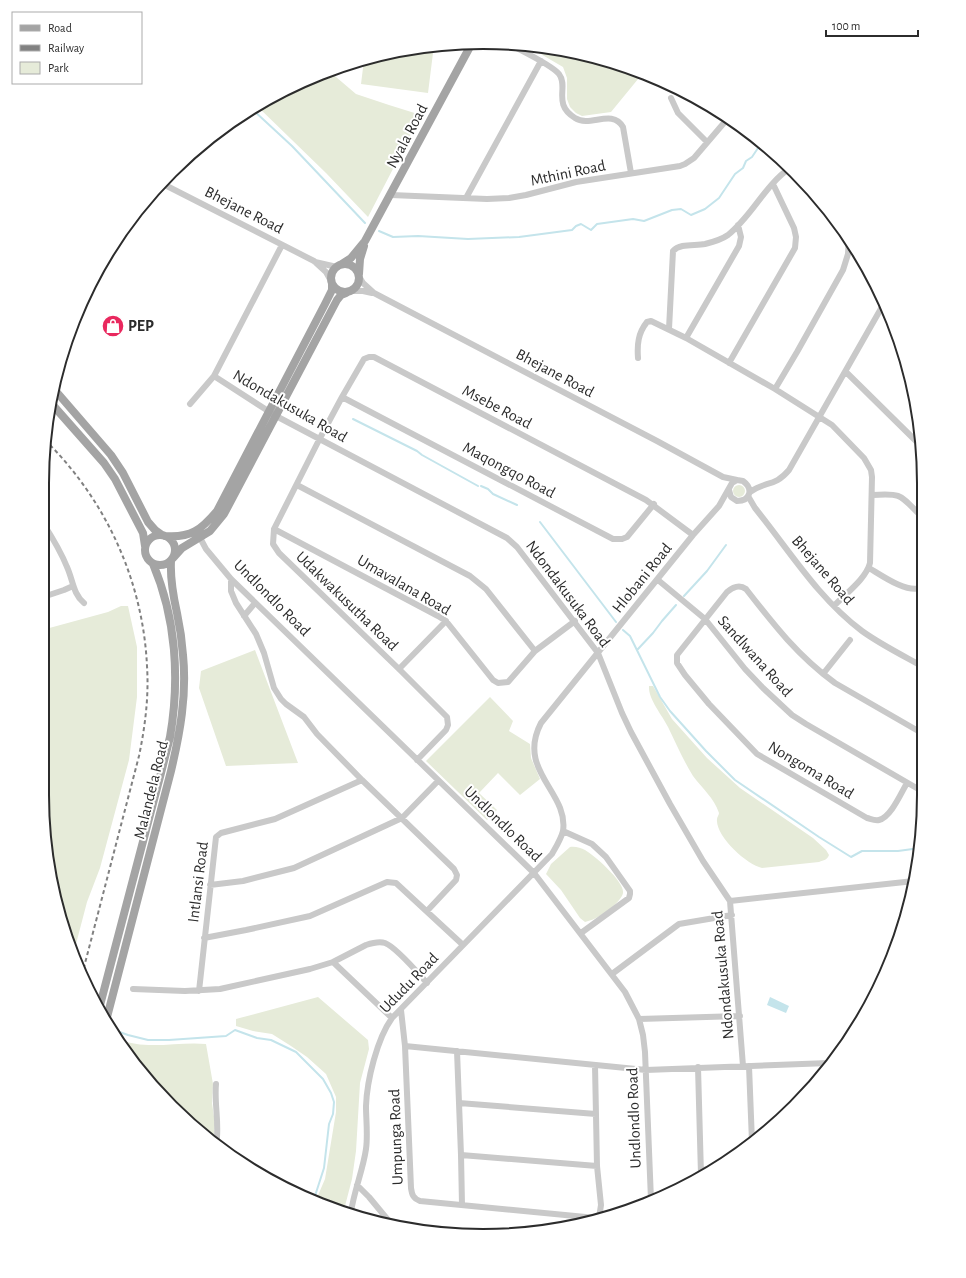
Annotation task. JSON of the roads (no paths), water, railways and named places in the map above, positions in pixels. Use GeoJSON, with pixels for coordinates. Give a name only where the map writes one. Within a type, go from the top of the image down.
{"type":"FeatureCollection","features":[{"type":"Feature","properties":{"kind":"main road","name":"Nyala Road"},"geometry":{"type":"LineString","coordinates":[[338,266],[346,262],[356,253],[365,241],[469,50]]}},
{"type":"Feature","properties":{"kind":"main road","name":"Nyala Road"},"geometry":{"type":"LineString","coordinates":[[359,276],[360,259],[365,241]]}},
{"type":"Feature","properties":{"kind":"main road"},"geometry":{"type":"LineString","coordinates":[[56,408],[104,463],[115,479],[143,533],[145,554],[149,561],[156,565],[164,565],[172,560],[182,548],[198,534],[217,511],[332,290],[332,273],[338,266],[344,264],[351,265],[355,268],[359,276],[357,287],[341,295],[337,300],[224,514],[210,531],[198,534],[185,536],[152,537],[145,546]]}},
{"type":"Feature","properties":{"kind":"main road"},"geometry":{"type":"LineString","coordinates":[[332,283],[336,290],[349,292]]}},
{"type":"Feature","properties":{"kind":"main road"},"geometry":{"type":"LineString","coordinates":[[58,394],[111,455],[148,522],[155,530],[171,540],[174,545],[175,552],[172,560]]}},
{"type":"Feature","properties":{"kind":"main road","name":"Malandela Road"},"geometry":{"type":"LineString","coordinates":[[108,1014],[171,771],[184,698],[183,656],[179,623],[170,578],[172,560]]}},
{"type":"Feature","properties":{"kind":"main road","name":"Malandela Road"},"geometry":{"type":"LineString","coordinates":[[101,1001],[170,737],[174,706],[175,684],[172,629],[164,592],[153,564]]}},
{"type":"Feature","properties":{"kind":"street"},"geometry":{"type":"LineString","coordinates":[[523,51],[551,67],[560,75],[562,79],[562,103],[571,116],[585,122],[609,118],[618,121],[621,124],[623,127],[631,173]]}},
{"type":"Feature","properties":{"kind":"street"},"geometry":{"type":"LineString","coordinates":[[466,198],[541,61]]}},
{"type":"Feature","properties":{"kind":"street"},"geometry":{"type":"LineString","coordinates":[[671,98],[678,113],[707,142]]}},
{"type":"Feature","properties":{"kind":"street","name":"Mthini Road"},"geometry":{"type":"LineString","coordinates":[[391,195],[486,199],[514,197],[576,182],[685,164],[694,158],[724,122]]}},
{"type":"Feature","properties":{"kind":"street"},"geometry":{"type":"LineString","coordinates":[[669,329],[672,253],[674,249],[705,244],[716,241],[728,235],[785,171]]}},
{"type":"Feature","properties":{"kind":"street"},"geometry":{"type":"LineString","coordinates":[[729,363],[795,248],[796,242],[794,228],[773,184]]}},
{"type":"Feature","properties":{"kind":"street","name":"Bhejane Road"},"geometry":{"type":"LineString","coordinates":[[167,186],[314,261],[338,266]]}},
{"type":"Feature","properties":{"kind":"street"},"geometry":{"type":"LineString","coordinates":[[686,338],[739,246],[740,237],[738,225]]}},
{"type":"Feature","properties":{"kind":"street"},"geometry":{"type":"LineString","coordinates":[[190,404],[214,376],[282,245]]}},
{"type":"Feature","properties":{"kind":"street"},"geometry":{"type":"LineString","coordinates":[[775,389],[843,270],[848,249]]}},
{"type":"Feature","properties":{"kind":"street","name":"Bhejane Road"},"geometry":{"type":"LineString","coordinates":[[314,261],[326,272],[332,283]]}},
{"type":"Feature","properties":{"kind":"street","name":"Bhejane Road"},"geometry":{"type":"LineString","coordinates":[[359,276],[363,283],[374,293],[723,477],[736,480]]}},
{"type":"Feature","properties":{"kind":"street","name":"Bhejane Road"},"geometry":{"type":"LineString","coordinates":[[349,292],[363,291],[374,293]]}},
{"type":"Feature","properties":{"kind":"street"},"geometry":{"type":"LineString","coordinates":[[719,506],[730,502],[740,501],[761,486],[784,477],[799,454],[881,309]]}},
{"type":"Feature","properties":{"kind":"street"},"geometry":{"type":"LineString","coordinates":[[638,358],[638,341],[644,325],[651,321],[686,338],[775,389],[820,417],[837,430],[864,458],[869,465],[872,477],[873,495],[871,556],[869,568],[860,580],[834,606]]}},
{"type":"Feature","properties":{"kind":"street","name":"Msebe Road"},"geometry":{"type":"LineString","coordinates":[[320,440],[364,359],[374,357],[654,504],[693,535]]}},
{"type":"Feature","properties":{"kind":"street"},"geometry":{"type":"LineString","coordinates":[[846,372],[914,439]]}},
{"type":"Feature","properties":{"kind":"street","name":"Ndondakusuka Road"},"geometry":{"type":"LineString","coordinates":[[214,376],[276,416],[507,538],[517,547],[598,653],[631,732],[677,817],[703,861],[730,901],[751,1135]]}},
{"type":"Feature","properties":{"kind":"street","name":"Maqongqo Road"},"geometry":{"type":"LineString","coordinates":[[342,397],[613,539],[622,539],[627,537],[654,504]]}},
{"type":"Feature","properties":{"kind":"street"},"geometry":{"type":"LineString","coordinates":[[274,530],[320,440]]}},
{"type":"Feature","properties":{"kind":"street"},"geometry":{"type":"LineString","coordinates":[[723,477],[731,497],[740,501]]}},
{"type":"Feature","properties":{"kind":"street"},"geometry":{"type":"LineString","coordinates":[[729,489],[732,483],[736,480],[761,486]]}},
{"type":"Feature","properties":{"kind":"street"},"geometry":{"type":"LineString","coordinates":[[745,482],[749,486],[749,494]]}},
{"type":"Feature","properties":{"kind":"street"},"geometry":{"type":"LineString","coordinates":[[297,485],[470,576],[486,589],[535,650]]}},
{"type":"Feature","properties":{"kind":"street","name":"Hlobani Road"},"geometry":{"type":"LineString","coordinates":[[563,831],[561,812],[538,767],[534,754],[536,736],[541,723],[693,535],[719,506],[729,489]]}},
{"type":"Feature","properties":{"kind":"street","name":"Bhejane Road"},"geometry":{"type":"LineString","coordinates":[[749,494],[755,508],[809,579],[834,606],[857,627],[872,638],[917,663]]}},
{"type":"Feature","properties":{"kind":"street"},"geometry":{"type":"LineString","coordinates":[[873,495],[898,495],[917,511]]}},
{"type":"Feature","properties":{"kind":"street","name":"Bhejane Road"},"geometry":{"type":"LineString","coordinates":[[740,501],[755,508]]}},
{"type":"Feature","properties":{"kind":"street","name":"Umavalana Road"},"geometry":{"type":"LineString","coordinates":[[274,530],[446,621],[493,680],[498,683],[508,682],[535,650],[574,621]]}},
{"type":"Feature","properties":{"kind":"street","name":"Udakwakusutha Road"},"geometry":{"type":"LineString","coordinates":[[274,530],[274,544],[279,553],[399,668],[447,717],[448,721],[446,730],[417,760]]}},
{"type":"Feature","properties":{"kind":"street"},"geometry":{"type":"LineString","coordinates":[[49,534],[70,572],[73,586],[80,600],[84,603]]}},
{"type":"Feature","properties":{"kind":"street","name":"Undlondlo Road"},"geometry":{"type":"LineString","coordinates":[[198,534],[206,549],[231,579],[534,873],[626,992],[639,1019],[643,1035],[646,1070],[651,1195]]}},
{"type":"Feature","properties":{"kind":"street"},"geometry":{"type":"LineString","coordinates":[[869,568],[903,587],[917,588]]}},
{"type":"Feature","properties":{"kind":"street"},"geometry":{"type":"LineString","coordinates":[[231,579],[231,591],[236,603],[256,634],[274,688],[286,704],[304,717],[317,734],[362,780],[454,869],[457,875],[456,880],[427,911]]}},
{"type":"Feature","properties":{"kind":"street","name":"Sandlwana Road"},"geometry":{"type":"LineString","coordinates":[[658,580],[705,619],[745,669],[792,715],[917,788]]}},
{"type":"Feature","properties":{"kind":"street"},"geometry":{"type":"LineString","coordinates":[[49,595],[73,586]]}},
{"type":"Feature","properties":{"kind":"street","name":"Nongoma Road"},"geometry":{"type":"LineString","coordinates":[[907,783],[887,816],[880,820],[873,820],[765,760],[757,754],[709,704],[677,663],[677,654],[727,592],[736,586],[743,587],[791,645],[823,674],[835,683],[917,730]]}},
{"type":"Feature","properties":{"kind":"street"},"geometry":{"type":"LineString","coordinates":[[244,616],[255,603]]}},
{"type":"Feature","properties":{"kind":"street"},"geometry":{"type":"LineString","coordinates":[[399,668],[446,621]]}},
{"type":"Feature","properties":{"kind":"street"},"geometry":{"type":"LineString","coordinates":[[823,674],[850,640]]}},
{"type":"Feature","properties":{"kind":"street","name":"Intlansi Road"},"geometry":{"type":"LineString","coordinates":[[199,991],[215,841],[218,835],[267,822],[362,780]]}},
{"type":"Feature","properties":{"kind":"street"},"geometry":{"type":"LineString","coordinates":[[210,885],[242,881],[294,868],[402,818],[438,781]]}},
{"type":"Feature","properties":{"kind":"street"},"geometry":{"type":"LineString","coordinates":[[534,873],[552,854],[559,843],[563,831],[592,844],[606,857],[630,891],[629,898],[581,932]]}},
{"type":"Feature","properties":{"kind":"street","name":"Ududu Road"},"geometry":{"type":"LineString","coordinates":[[352,1209],[366,1150],[366,1104],[372,1069],[383,1032],[392,1018],[534,873]]}},
{"type":"Feature","properties":{"kind":"street"},"geometry":{"type":"LineString","coordinates":[[204,938],[310,916],[387,882],[396,883],[463,945]]}},
{"type":"Feature","properties":{"kind":"street"},"geometry":{"type":"LineString","coordinates":[[730,901],[909,882]]}},
{"type":"Feature","properties":{"kind":"street"},"geometry":{"type":"LineString","coordinates":[[612,974],[679,924],[732,915]]}},
{"type":"Feature","properties":{"kind":"street"},"geometry":{"type":"LineString","coordinates":[[133,989],[186,992],[239,986],[310,969],[332,962],[366,945],[381,942],[391,946],[427,983]]}},
{"type":"Feature","properties":{"kind":"street"},"geometry":{"type":"LineString","coordinates":[[332,962],[392,1018]]}},
{"type":"Feature","properties":{"kind":"street","name":"Umpunga Road"},"geometry":{"type":"LineString","coordinates":[[401,1010],[405,1046],[411,1188],[415,1199],[420,1201],[584,1217]]}},
{"type":"Feature","properties":{"kind":"street"},"geometry":{"type":"LineString","coordinates":[[639,1019],[740,1016]]}},
{"type":"Feature","properties":{"kind":"street"},"geometry":{"type":"LineString","coordinates":[[405,1046],[646,1070],[824,1063]]}},
{"type":"Feature","properties":{"kind":"street"},"geometry":{"type":"LineString","coordinates":[[457,1051],[462,1205]]}},
{"type":"Feature","properties":{"kind":"street"},"geometry":{"type":"LineString","coordinates":[[595,1065],[599,1213]]}},
{"type":"Feature","properties":{"kind":"street"},"geometry":{"type":"LineString","coordinates":[[698,1067],[701,1170]]}},
{"type":"Feature","properties":{"kind":"street"},"geometry":{"type":"LineString","coordinates":[[216,1084],[215,1102],[218,1126],[217,1137]]}},
{"type":"Feature","properties":{"kind":"street"},"geometry":{"type":"LineString","coordinates":[[459,1103],[596,1114]]}},
{"type":"Feature","properties":{"kind":"street"},"geometry":{"type":"LineString","coordinates":[[461,1155],[598,1166]]}},
{"type":"Feature","properties":{"kind":"street"},"geometry":{"type":"LineString","coordinates":[[357,1186],[369,1197],[386,1218]]}},
{"type":"Feature","properties":{"kind":"water"},"geometry":{"type":"Polygon","coordinates":[[[770,997],[789,1006],[786,1013],[767,1005],[770,997]]]}},
{"type":"Feature","properties":{"kind":"waterway"},"geometry":{"type":"LineString","coordinates":[[256,113],[292,146],[365,223]]}},
{"type":"Feature","properties":{"kind":"waterway"},"geometry":{"type":"LineString","coordinates":[[379,231],[393,237],[418,236],[468,239],[519,237],[572,230],[581,224],[591,230],[597,224],[633,219],[644,221],[672,210],[681,209],[691,215],[705,209],[719,198],[735,174],[743,168],[746,161],[752,157],[758,148]]}},
{"type":"Feature","properties":{"kind":"waterway"},"geometry":{"type":"LineString","coordinates":[[353,419],[417,451],[478,486]]}},
{"type":"Feature","properties":{"kind":"waterway"},"geometry":{"type":"LineString","coordinates":[[481,486],[488,489],[493,494],[517,505]]}},
{"type":"Feature","properties":{"kind":"waterway"},"geometry":{"type":"LineString","coordinates":[[540,522],[616,622]]}},
{"type":"Feature","properties":{"kind":"waterway"},"geometry":{"type":"LineString","coordinates":[[684,596],[707,571],[726,545]]}},
{"type":"Feature","properties":{"kind":"waterway"},"geometry":{"type":"LineString","coordinates":[[638,649],[676,605]]}},
{"type":"Feature","properties":{"kind":"waterway"},"geometry":{"type":"LineString","coordinates":[[623,630],[630,636],[660,697],[670,711],[706,751],[735,780],[851,857],[862,851],[898,851],[913,849]]}},
{"type":"Feature","properties":{"kind":"waterway"},"geometry":{"type":"LineString","coordinates":[[120,1032],[148,1040],[169,1040],[226,1036],[235,1030],[257,1038],[271,1040],[296,1052],[323,1079],[334,1102],[333,1114],[329,1124],[324,1168],[315,1195]]}},
{"type":"Feature","properties":{"kind":"railway"},"geometry":{"type":"LineString","coordinates":[[51,446],[67,463],[86,489],[103,515],[117,544],[129,573],[138,603],[144,634],[147,666],[146,712],[139,756],[84,966]]}},
{"type":"Feature","properties":{"kind":"place","name":"PEP"},"geometry":{"type":"Point","coordinates":[113,326]}}]}
